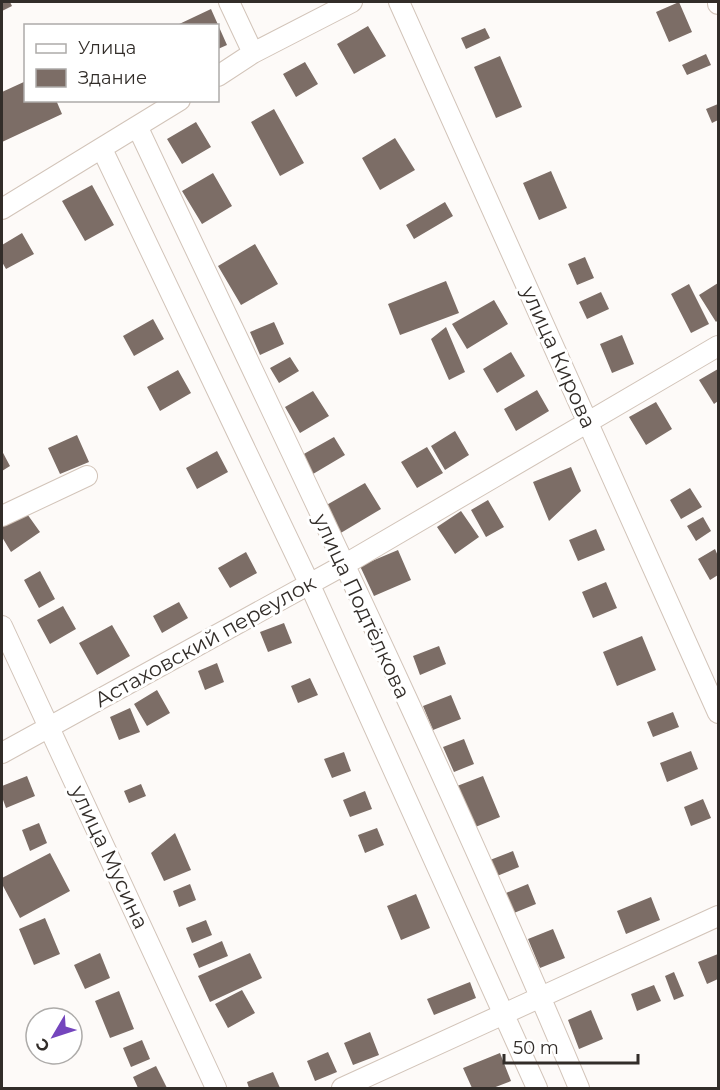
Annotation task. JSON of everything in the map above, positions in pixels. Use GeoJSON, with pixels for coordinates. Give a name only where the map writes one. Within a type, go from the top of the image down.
{"type":"FeatureCollection","features":[{"type":"Feature","properties":{"kind":"street"},"geometry":{"type":"LineString","coordinates":[[229,2],[253,53]]}},
{"type":"Feature","properties":{"kind":"street"},"geometry":{"type":"LineString","coordinates":[[219,75],[253,53],[352,2]]}},
{"type":"Feature","properties":{"kind":"street","name":"улица Кирова"},"geometry":{"type":"LineString","coordinates":[[399,2],[718,713]]}},
{"type":"Feature","properties":{"kind":"street"},"geometry":{"type":"LineString","coordinates":[[2,208],[138,128],[177,102]]}},
{"type":"Feature","properties":{"kind":"street","name":"улица Подтёлкова"},"geometry":{"type":"LineString","coordinates":[[138,128],[344,565],[540,996],[579,1089]]}},
{"type":"Feature","properties":{"kind":"street","name":"улица Подтёлкова"},"geometry":{"type":"LineString","coordinates":[[102,149],[309,583],[537,1089]]}},
{"type":"Feature","properties":{"kind":"street","name":"Астаховский переулок"},"geometry":{"type":"LineString","coordinates":[[2,753],[344,565],[718,346]]}},
{"type":"Feature","properties":{"kind":"street"},"geometry":{"type":"LineString","coordinates":[[2,516],[87,476]]}},
{"type":"Feature","properties":{"kind":"street","name":"улица Мусина"},"geometry":{"type":"LineString","coordinates":[[2,626],[216,1089]]}},
{"type":"Feature","properties":{"kind":"street"},"geometry":{"type":"LineString","coordinates":[[342,1089],[718,916]]}},
{"type":"Feature","properties":{"kind":"building"},"geometry":{"type":"Polygon","coordinates":[[[2,2],[10,2],[12,6],[2,11],[2,2]]]}},
{"type":"Feature","properties":{"kind":"building"},"geometry":{"type":"Polygon","coordinates":[[[679,2],[692,32],[669,42],[656,12],[679,2]]]}},
{"type":"Feature","properties":{"kind":"building"},"geometry":{"type":"Polygon","coordinates":[[[211,9],[218,24],[179,24],[211,9]]]}},
{"type":"Feature","properties":{"kind":"building"},"geometry":{"type":"Polygon","coordinates":[[[368,26],[386,56],[354,74],[337,44],[368,26]]]}},
{"type":"Feature","properties":{"kind":"building"},"geometry":{"type":"Polygon","coordinates":[[[219,27],[227,45],[219,49],[219,27]]]}},
{"type":"Feature","properties":{"kind":"building"},"geometry":{"type":"Polygon","coordinates":[[[485,28],[490,38],[466,49],[461,38],[485,28]]]}},
{"type":"Feature","properties":{"kind":"building"},"geometry":{"type":"Polygon","coordinates":[[[706,54],[711,65],[687,75],[682,65],[706,54]]]}},
{"type":"Feature","properties":{"kind":"building"},"geometry":{"type":"Polygon","coordinates":[[[500,56],[522,107],[496,118],[474,67],[500,56]]]}},
{"type":"Feature","properties":{"kind":"building"},"geometry":{"type":"Polygon","coordinates":[[[305,62],[318,84],[296,97],[283,74],[305,62]]]}},
{"type":"Feature","properties":{"kind":"building"},"geometry":{"type":"Polygon","coordinates":[[[24,82],[24,102],[57,102],[62,114],[2,142],[2,92],[24,82]]]}},
{"type":"Feature","properties":{"kind":"building"},"geometry":{"type":"Polygon","coordinates":[[[718,104],[718,120],[712,123],[706,109],[718,104]]]}},
{"type":"Feature","properties":{"kind":"building"},"geometry":{"type":"Polygon","coordinates":[[[274,109],[304,163],[280,176],[251,122],[274,109]]]}},
{"type":"Feature","properties":{"kind":"building"},"geometry":{"type":"Polygon","coordinates":[[[196,122],[211,147],[182,164],[167,139],[196,122]]]}},
{"type":"Feature","properties":{"kind":"building"},"geometry":{"type":"Polygon","coordinates":[[[395,138],[415,170],[380,190],[362,158],[395,138]]]}},
{"type":"Feature","properties":{"kind":"building"},"geometry":{"type":"Polygon","coordinates":[[[551,171],[567,208],[539,220],[523,183],[551,171]]]}},
{"type":"Feature","properties":{"kind":"building"},"geometry":{"type":"Polygon","coordinates":[[[213,173],[232,206],[202,224],[182,191],[213,173]]]}},
{"type":"Feature","properties":{"kind":"building"},"geometry":{"type":"Polygon","coordinates":[[[92,185],[114,225],[85,241],[62,201],[92,185]]]}},
{"type":"Feature","properties":{"kind":"building"},"geometry":{"type":"Polygon","coordinates":[[[445,202],[453,216],[414,239],[406,225],[445,202]]]}},
{"type":"Feature","properties":{"kind":"building"},"geometry":{"type":"Polygon","coordinates":[[[22,233],[34,254],[6,269],[2,262],[2,245],[22,233]]]}},
{"type":"Feature","properties":{"kind":"building"},"geometry":{"type":"Polygon","coordinates":[[[255,244],[278,284],[241,305],[218,266],[255,244]]]}},
{"type":"Feature","properties":{"kind":"building"},"geometry":{"type":"Polygon","coordinates":[[[585,257],[594,278],[577,285],[568,264],[585,257]]]}},
{"type":"Feature","properties":{"kind":"building"},"geometry":{"type":"Polygon","coordinates":[[[446,281],[459,313],[400,335],[388,304],[446,281]]]}},
{"type":"Feature","properties":{"kind":"building"},"geometry":{"type":"Polygon","coordinates":[[[718,283],[718,320],[716,322],[699,295],[718,283]]]}},
{"type":"Feature","properties":{"kind":"building"},"geometry":{"type":"Polygon","coordinates":[[[689,284],[709,324],[691,333],[671,294],[689,284]]]}},
{"type":"Feature","properties":{"kind":"building"},"geometry":{"type":"Polygon","coordinates":[[[601,292],[609,309],[587,319],[579,302],[601,292]]]}},
{"type":"Feature","properties":{"kind":"building"},"geometry":{"type":"Polygon","coordinates":[[[494,300],[508,324],[467,349],[452,324],[494,300]]]}},
{"type":"Feature","properties":{"kind":"building"},"geometry":{"type":"Polygon","coordinates":[[[153,319],[164,339],[134,356],[123,336],[153,319]]]}},
{"type":"Feature","properties":{"kind":"building"},"geometry":{"type":"Polygon","coordinates":[[[274,322],[284,344],[260,355],[250,332],[274,322]]]}},
{"type":"Feature","properties":{"kind":"building"},"geometry":{"type":"Polygon","coordinates":[[[446,327],[465,372],[449,380],[431,339],[446,327]]]}},
{"type":"Feature","properties":{"kind":"building"},"geometry":{"type":"Polygon","coordinates":[[[622,335],[634,364],[612,373],[600,344],[622,335]]]}},
{"type":"Feature","properties":{"kind":"building"},"geometry":{"type":"Polygon","coordinates":[[[511,352],[525,376],[497,393],[483,369],[511,352]]]}},
{"type":"Feature","properties":{"kind":"building"},"geometry":{"type":"Polygon","coordinates":[[[290,357],[299,371],[279,383],[270,368],[290,357]]]}},
{"type":"Feature","properties":{"kind":"building"},"geometry":{"type":"Polygon","coordinates":[[[718,369],[718,401],[714,404],[699,380],[718,369]]]}},
{"type":"Feature","properties":{"kind":"building"},"geometry":{"type":"Polygon","coordinates":[[[178,370],[191,393],[160,411],[147,387],[178,370]]]}},
{"type":"Feature","properties":{"kind":"building"},"geometry":{"type":"Polygon","coordinates":[[[537,390],[549,411],[516,431],[504,409],[537,390]]]}},
{"type":"Feature","properties":{"kind":"building"},"geometry":{"type":"Polygon","coordinates":[[[313,391],[329,416],[300,433],[285,407],[313,391]]]}},
{"type":"Feature","properties":{"kind":"building"},"geometry":{"type":"Polygon","coordinates":[[[656,402],[672,429],[646,445],[629,417],[656,402]]]}},
{"type":"Feature","properties":{"kind":"building"},"geometry":{"type":"Polygon","coordinates":[[[455,431],[469,455],[445,470],[431,446],[455,431]]]}},
{"type":"Feature","properties":{"kind":"building"},"geometry":{"type":"Polygon","coordinates":[[[77,435],[89,462],[60,474],[48,448],[77,435]]]}},
{"type":"Feature","properties":{"kind":"building"},"geometry":{"type":"Polygon","coordinates":[[[334,437],[345,455],[313,474],[302,455],[334,437]]]}},
{"type":"Feature","properties":{"kind":"building"},"geometry":{"type":"Polygon","coordinates":[[[427,447],[443,473],[417,488],[401,462],[427,447]]]}},
{"type":"Feature","properties":{"kind":"building"},"geometry":{"type":"Polygon","coordinates":[[[2,451],[10,466],[2,471],[2,451]]]}},
{"type":"Feature","properties":{"kind":"building"},"geometry":{"type":"Polygon","coordinates":[[[217,451],[228,472],[197,489],[186,468],[217,451]]]}},
{"type":"Feature","properties":{"kind":"building"},"geometry":{"type":"Polygon","coordinates":[[[571,467],[581,491],[549,521],[533,482],[571,467]]]}},
{"type":"Feature","properties":{"kind":"building"},"geometry":{"type":"Polygon","coordinates":[[[365,483],[381,509],[339,534],[323,507],[365,483]]]}},
{"type":"Feature","properties":{"kind":"building"},"geometry":{"type":"Polygon","coordinates":[[[690,488],[702,507],[681,519],[670,500],[690,488]]]}},
{"type":"Feature","properties":{"kind":"building"},"geometry":{"type":"Polygon","coordinates":[[[488,500],[504,527],[486,537],[471,510],[488,500]]]}},
{"type":"Feature","properties":{"kind":"building"},"geometry":{"type":"Polygon","coordinates":[[[25,511],[40,532],[11,552],[2,537],[2,527],[25,511]]]}},
{"type":"Feature","properties":{"kind":"building"},"geometry":{"type":"Polygon","coordinates":[[[461,511],[479,537],[455,554],[437,527],[461,511]]]}},
{"type":"Feature","properties":{"kind":"building"},"geometry":{"type":"Polygon","coordinates":[[[703,517],[711,531],[696,541],[687,526],[703,517]]]}},
{"type":"Feature","properties":{"kind":"building"},"geometry":{"type":"Polygon","coordinates":[[[596,529],[605,550],[578,561],[569,540],[596,529]]]}},
{"type":"Feature","properties":{"kind":"building"},"geometry":{"type":"Polygon","coordinates":[[[715,549],[718,556],[718,575],[710,580],[698,559],[715,549]]]}},
{"type":"Feature","properties":{"kind":"building"},"geometry":{"type":"Polygon","coordinates":[[[398,550],[411,580],[374,596],[360,566],[398,550]]]}},
{"type":"Feature","properties":{"kind":"building"},"geometry":{"type":"Polygon","coordinates":[[[246,552],[257,573],[230,588],[218,568],[246,552]]]}},
{"type":"Feature","properties":{"kind":"building"},"geometry":{"type":"Polygon","coordinates":[[[40,571],[55,599],[39,608],[24,580],[40,571]]]}},
{"type":"Feature","properties":{"kind":"building"},"geometry":{"type":"Polygon","coordinates":[[[606,582],[617,608],[593,618],[582,592],[606,582]]]}},
{"type":"Feature","properties":{"kind":"building"},"geometry":{"type":"Polygon","coordinates":[[[179,602],[188,618],[162,633],[153,616],[179,602]]]}},
{"type":"Feature","properties":{"kind":"building"},"geometry":{"type":"Polygon","coordinates":[[[63,606],[76,629],[50,644],[37,620],[63,606]]]}},
{"type":"Feature","properties":{"kind":"building"},"geometry":{"type":"Polygon","coordinates":[[[284,623],[292,643],[268,652],[260,632],[284,623]]]}},
{"type":"Feature","properties":{"kind":"building"},"geometry":{"type":"Polygon","coordinates":[[[112,625],[130,656],[97,675],[79,643],[112,625]]]}},
{"type":"Feature","properties":{"kind":"building"},"geometry":{"type":"Polygon","coordinates":[[[642,636],[656,670],[617,686],[603,652],[642,636]]]}},
{"type":"Feature","properties":{"kind":"building"},"geometry":{"type":"Polygon","coordinates":[[[439,646],[446,664],[420,675],[413,656],[439,646]]]}},
{"type":"Feature","properties":{"kind":"building"},"geometry":{"type":"Polygon","coordinates":[[[217,663],[224,682],[205,690],[198,671],[217,663]]]}},
{"type":"Feature","properties":{"kind":"building"},"geometry":{"type":"Polygon","coordinates":[[[310,678],[318,695],[298,703],[291,686],[310,678]]]}},
{"type":"Feature","properties":{"kind":"building"},"geometry":{"type":"Polygon","coordinates":[[[157,690],[170,713],[147,726],[134,704],[157,690]]]}},
{"type":"Feature","properties":{"kind":"building"},"geometry":{"type":"Polygon","coordinates":[[[451,695],[461,719],[433,730],[423,706],[451,695]]]}},
{"type":"Feature","properties":{"kind":"building"},"geometry":{"type":"Polygon","coordinates":[[[130,708],[140,732],[119,740],[110,717],[130,708]]]}},
{"type":"Feature","properties":{"kind":"building"},"geometry":{"type":"Polygon","coordinates":[[[673,712],[679,727],[653,737],[647,722],[673,712]]]}},
{"type":"Feature","properties":{"kind":"building"},"geometry":{"type":"Polygon","coordinates":[[[464,739],[474,764],[454,772],[443,747],[464,739]]]}},
{"type":"Feature","properties":{"kind":"building"},"geometry":{"type":"Polygon","coordinates":[[[691,751],[698,769],[667,782],[660,763],[691,751]]]}},
{"type":"Feature","properties":{"kind":"building"},"geometry":{"type":"Polygon","coordinates":[[[344,752],[351,771],[332,778],[324,759],[344,752]]]}},
{"type":"Feature","properties":{"kind":"building"},"geometry":{"type":"Polygon","coordinates":[[[27,776],[35,796],[6,808],[2,797],[2,786],[27,776]]]}},
{"type":"Feature","properties":{"kind":"building"},"geometry":{"type":"Polygon","coordinates":[[[483,776],[500,817],[473,828],[457,786],[483,776]]]}},
{"type":"Feature","properties":{"kind":"building"},"geometry":{"type":"Polygon","coordinates":[[[141,784],[146,796],[129,803],[124,791],[141,784]]]}},
{"type":"Feature","properties":{"kind":"building"},"geometry":{"type":"Polygon","coordinates":[[[365,791],[372,809],[350,817],[343,800],[365,791]]]}},
{"type":"Feature","properties":{"kind":"building"},"geometry":{"type":"Polygon","coordinates":[[[703,799],[711,818],[691,826],[684,807],[703,799]]]}},
{"type":"Feature","properties":{"kind":"building"},"geometry":{"type":"Polygon","coordinates":[[[39,823],[47,843],[30,851],[22,830],[39,823]]]}},
{"type":"Feature","properties":{"kind":"building"},"geometry":{"type":"Polygon","coordinates":[[[377,828],[384,845],[365,853],[358,835],[377,828]]]}},
{"type":"Feature","properties":{"kind":"building"},"geometry":{"type":"Polygon","coordinates":[[[175,833],[191,870],[164,881],[151,853],[175,833]]]}},
{"type":"Feature","properties":{"kind":"building"},"geometry":{"type":"Polygon","coordinates":[[[513,851],[519,867],[497,876],[490,860],[513,851]]]}},
{"type":"Feature","properties":{"kind":"building"},"geometry":{"type":"Polygon","coordinates":[[[50,853],[70,891],[20,918],[2,884],[2,878],[50,853]]]}},
{"type":"Feature","properties":{"kind":"building"},"geometry":{"type":"Polygon","coordinates":[[[190,884],[196,900],[179,907],[173,891],[190,884]]]}},
{"type":"Feature","properties":{"kind":"building"},"geometry":{"type":"Polygon","coordinates":[[[528,884],[536,904],[514,913],[506,893],[528,884]]]}},
{"type":"Feature","properties":{"kind":"building"},"geometry":{"type":"Polygon","coordinates":[[[416,894],[430,928],[401,940],[387,906],[416,894]]]}},
{"type":"Feature","properties":{"kind":"building"},"geometry":{"type":"Polygon","coordinates":[[[651,897],[660,920],[626,934],[617,911],[651,897]]]}},
{"type":"Feature","properties":{"kind":"building"},"geometry":{"type":"Polygon","coordinates":[[[45,918],[60,954],[34,965],[19,929],[45,918]]]}},
{"type":"Feature","properties":{"kind":"building"},"geometry":{"type":"Polygon","coordinates":[[[206,920],[212,935],[192,943],[186,928],[206,920]]]}},
{"type":"Feature","properties":{"kind":"building"},"geometry":{"type":"Polygon","coordinates":[[[553,929],[565,958],[540,968],[528,939],[553,929]]]}},
{"type":"Feature","properties":{"kind":"building"},"geometry":{"type":"Polygon","coordinates":[[[222,941],[228,956],[199,968],[193,954],[222,941]]]}},
{"type":"Feature","properties":{"kind":"building"},"geometry":{"type":"Polygon","coordinates":[[[100,953],[110,978],[85,989],[74,965],[100,953]]]}},
{"type":"Feature","properties":{"kind":"building"},"geometry":{"type":"Polygon","coordinates":[[[250,953],[262,978],[210,1002],[198,976],[250,953]]]}},
{"type":"Feature","properties":{"kind":"building"},"geometry":{"type":"Polygon","coordinates":[[[718,954],[718,979],[707,984],[698,962],[718,954]]]}},
{"type":"Feature","properties":{"kind":"building"},"geometry":{"type":"Polygon","coordinates":[[[674,972],[684,996],[674,1000],[665,976],[674,972]]]}},
{"type":"Feature","properties":{"kind":"building"},"geometry":{"type":"Polygon","coordinates":[[[470,982],[476,998],[434,1015],[427,999],[470,982]]]}},
{"type":"Feature","properties":{"kind":"building"},"geometry":{"type":"Polygon","coordinates":[[[654,985],[661,1001],[637,1011],[631,994],[654,985]]]}},
{"type":"Feature","properties":{"kind":"building"},"geometry":{"type":"Polygon","coordinates":[[[242,990],[255,1013],[228,1028],[215,1004],[242,990]]]}},
{"type":"Feature","properties":{"kind":"building"},"geometry":{"type":"Polygon","coordinates":[[[119,991],[134,1029],[110,1038],[95,1001],[119,991]]]}},
{"type":"Feature","properties":{"kind":"building"},"geometry":{"type":"Polygon","coordinates":[[[591,1010],[603,1039],[579,1049],[568,1020],[591,1010]]]}},
{"type":"Feature","properties":{"kind":"building"},"geometry":{"type":"Polygon","coordinates":[[[370,1032],[379,1055],[353,1065],[344,1043],[370,1032]]]}},
{"type":"Feature","properties":{"kind":"building"},"geometry":{"type":"Polygon","coordinates":[[[142,1040],[150,1059],[131,1067],[123,1048],[142,1040]]]}},
{"type":"Feature","properties":{"kind":"building"},"geometry":{"type":"Polygon","coordinates":[[[328,1052],[337,1072],[315,1081],[307,1061],[328,1052]]]}},
{"type":"Feature","properties":{"kind":"building"},"geometry":{"type":"Polygon","coordinates":[[[500,1053],[511,1081],[493,1088],[472,1088],[463,1068],[500,1053]]]}},
{"type":"Feature","properties":{"kind":"building"},"geometry":{"type":"Polygon","coordinates":[[[156,1066],[167,1088],[138,1088],[133,1077],[156,1066]]]}},
{"type":"Feature","properties":{"kind":"building"},"geometry":{"type":"Polygon","coordinates":[[[273,1072],[280,1088],[249,1088],[247,1082],[273,1072]]]}}]}
